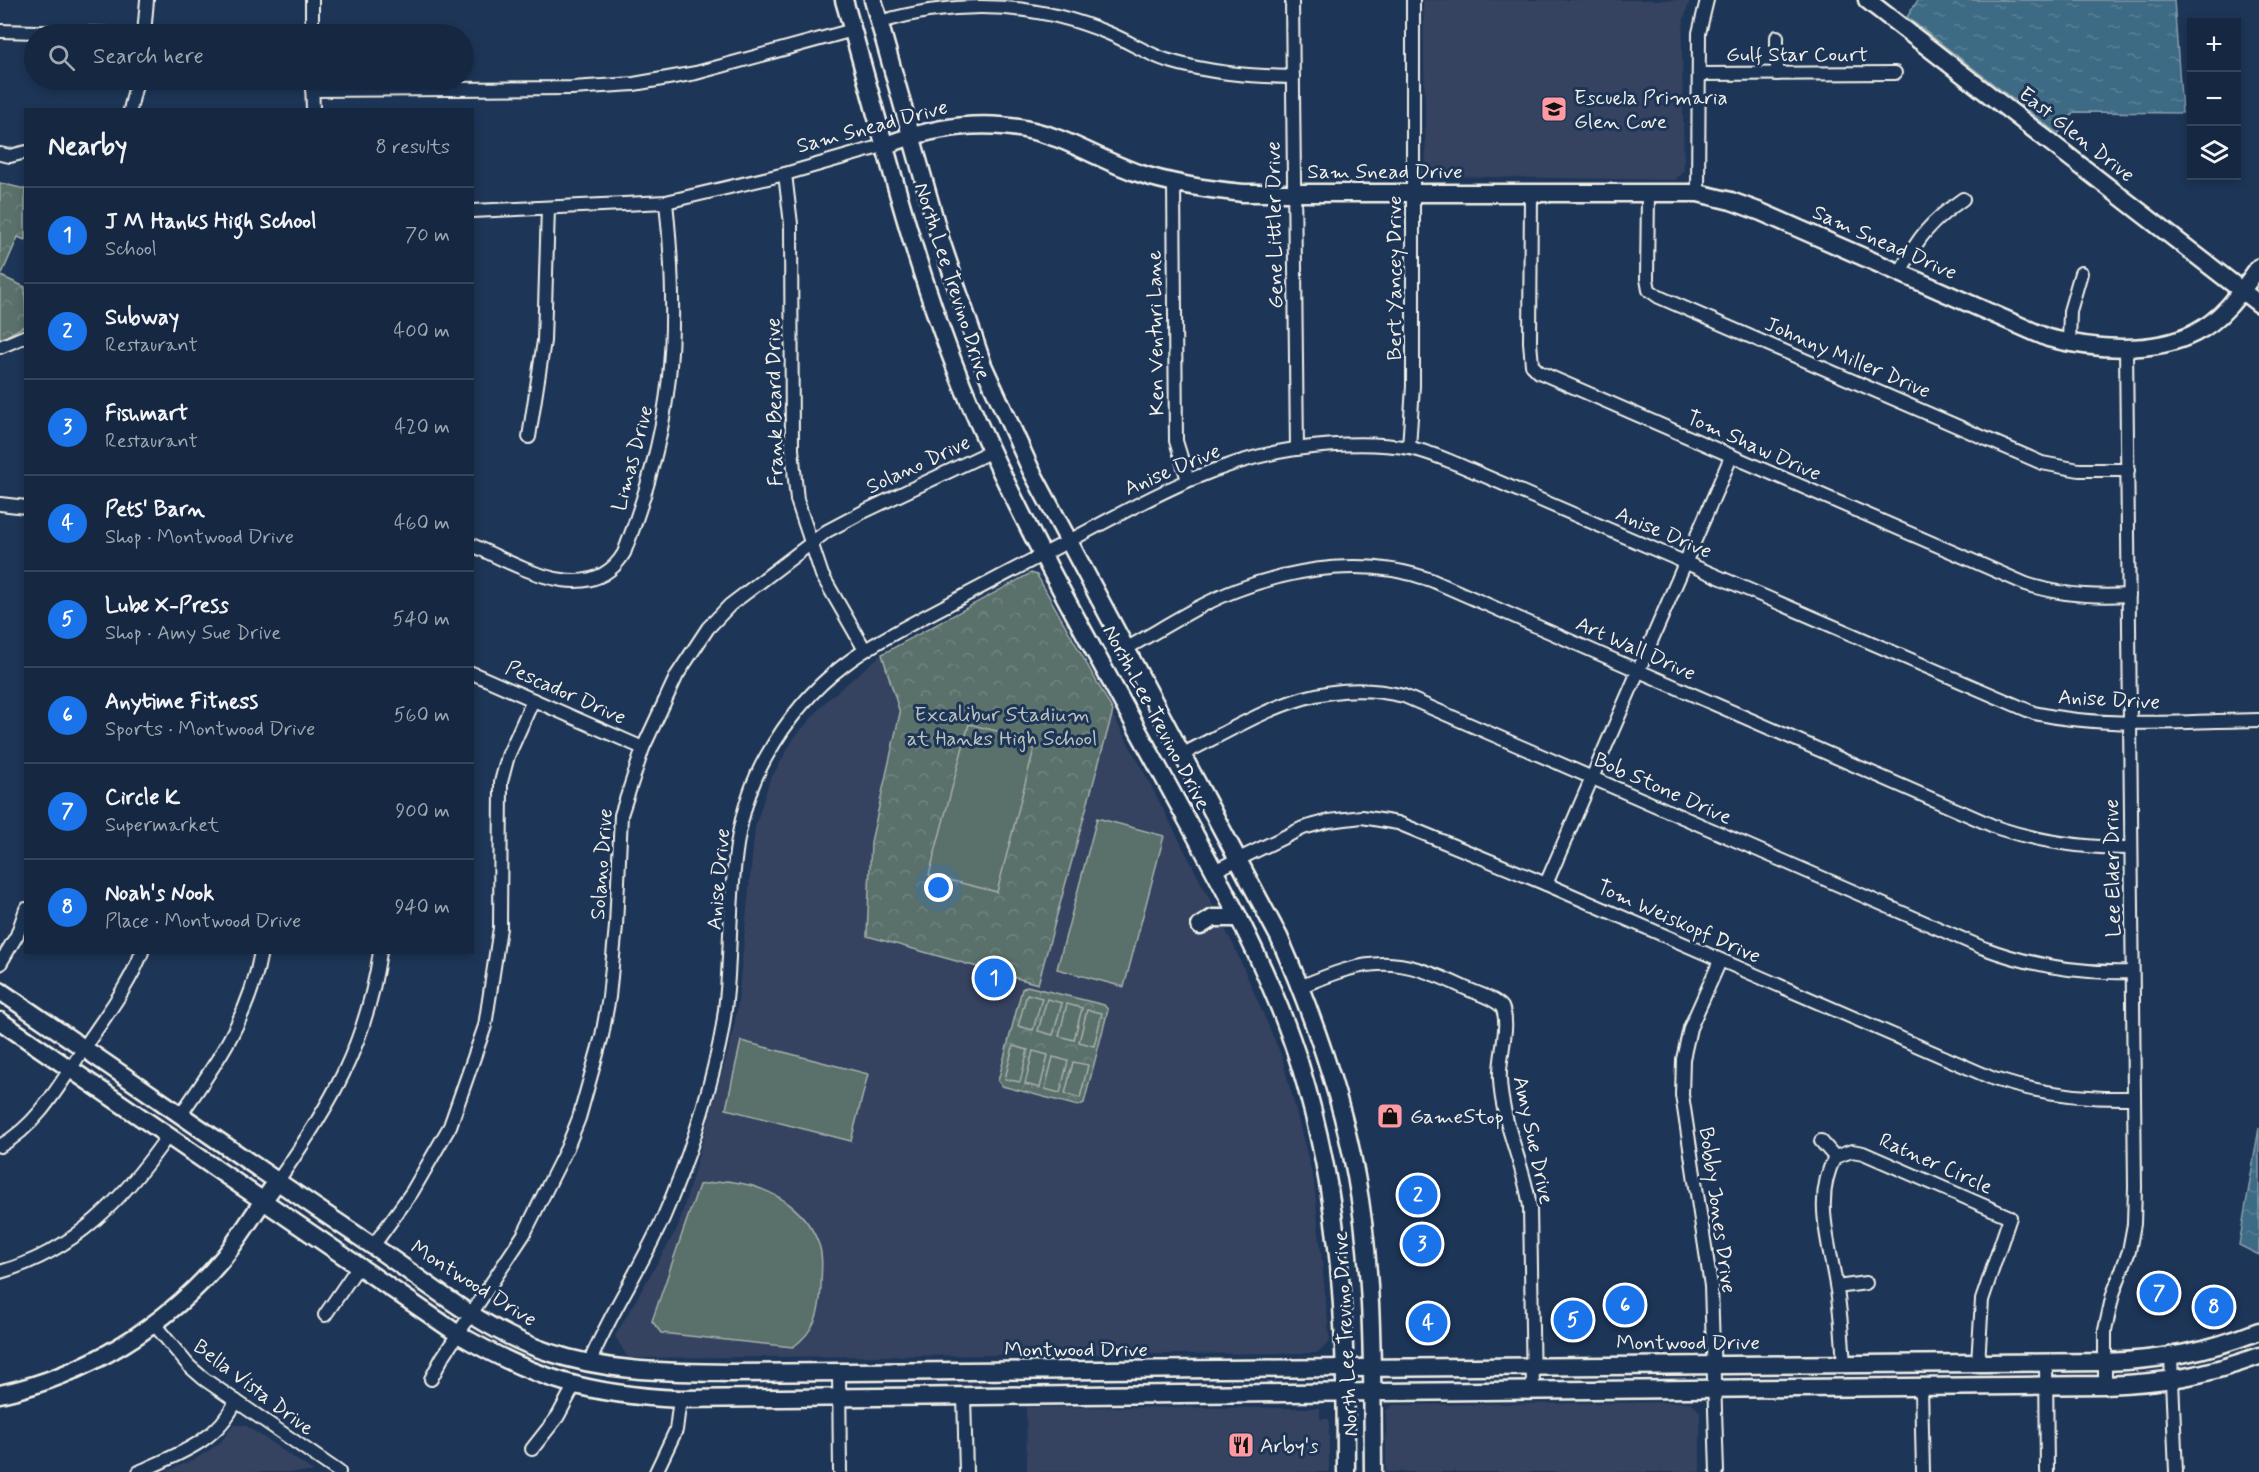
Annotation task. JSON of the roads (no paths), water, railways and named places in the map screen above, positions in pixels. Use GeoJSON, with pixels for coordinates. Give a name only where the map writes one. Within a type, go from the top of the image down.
{"type":"FeatureCollection","features":[{"type":"Feature","properties":{"kind":"main road","name":"North Lee Trevino Drive"},"geometry":{"type":"LineString","coordinates":[[844,0],[916,251],[954,364],[992,451],[1044,554],[1239,918],[1269,981],[1303,1075],[1327,1167],[1340,1252],[1346,1367],[1346,1472]]}},
{"type":"Feature","properties":{"kind":"main road","name":"North Lee Trevino Drive"},"geometry":{"type":"LineString","coordinates":[[873,0],[913,135],[941,243],[979,352],[1014,437],[1279,938],[1329,1065],[1346,1128],[1362,1217],[1369,1279],[1373,1472]]}},
{"type":"Feature","properties":{"kind":"main road","name":"East Glen Drive"},"geometry":{"type":"LineString","coordinates":[[1867,0],[2259,304]]}},
{"type":"Feature","properties":{"kind":"main road","name":"Sam Snead Drive"},"geometry":{"type":"LineString","coordinates":[[886,145],[913,135],[963,125],[1008,125],[1034,130],[1111,163],[1174,183],[1243,193],[1698,193],[1731,201],[1761,212],[2027,330],[2069,343],[2126,347],[2175,341],[2194,334],[2212,322],[2242,291],[2259,267]]}},
{"type":"Feature","properties":{"kind":"main road"},"geometry":{"type":"LineString","coordinates":[[954,364],[979,352]]}},
{"type":"Feature","properties":{"kind":"main road"},"geometry":{"type":"LineString","coordinates":[[1200,926],[1213,918],[1239,918]]}},
{"type":"Feature","properties":{"kind":"main road","name":"Montwood Drive"},"geometry":{"type":"LineString","coordinates":[[0,991],[472,1313],[525,1343],[589,1364],[657,1372],[839,1372],[2104,1362],[2171,1357],[2203,1351],[2259,1331]]}},
{"type":"Feature","properties":{"kind":"main road"},"geometry":{"type":"LineString","coordinates":[[0,1021],[458,1334],[506,1361],[574,1386],[601,1392],[680,1399],[2105,1385],[2173,1381],[2213,1372],[2259,1356]]}},
{"type":"Feature","properties":{"kind":"main road"},"geometry":{"type":"LineString","coordinates":[[1303,1075],[1329,1065]]}},
{"type":"Feature","properties":{"kind":"main road"},"geometry":{"type":"LineString","coordinates":[[0,1394],[83,1366],[112,1352],[154,1324],[217,1264],[277,1182]]}},
{"type":"Feature","properties":{"kind":"main road"},"geometry":{"type":"LineString","coordinates":[[1097,1371],[1097,1395]]}},
{"type":"Feature","properties":{"kind":"street"},"geometry":{"type":"LineString","coordinates":[[145,24],[147,0]]}},
{"type":"Feature","properties":{"kind":"street"},"geometry":{"type":"LineString","coordinates":[[312,0],[312,24]]}},
{"type":"Feature","properties":{"kind":"street","name":"Gene Littler Drive"},"geometry":{"type":"LineString","coordinates":[[1292,0],[1297,449]]}},
{"type":"Feature","properties":{"kind":"street","name":"Bert Yancey Drive"},"geometry":{"type":"LineString","coordinates":[[1409,448],[1412,424],[1413,0]]}},
{"type":"Feature","properties":{"kind":"street"},"geometry":{"type":"LineString","coordinates":[[1698,193],[1699,33],[1707,0]]}},
{"type":"Feature","properties":{"kind":"street"},"geometry":{"type":"LineString","coordinates":[[880,22],[906,15],[951,8],[1011,8],[1084,24],[1166,60],[1205,70],[1236,75],[1293,77]]}},
{"type":"Feature","properties":{"kind":"street"},"geometry":{"type":"LineString","coordinates":[[474,87],[572,88],[625,85],[696,73],[853,30]]}},
{"type":"Feature","properties":{"kind":"street"},"geometry":{"type":"LineString","coordinates":[[0,31],[24,32]]}},
{"type":"Feature","properties":{"kind":"street"},"geometry":{"type":"LineString","coordinates":[[1777,37],[1777,74]]}},
{"type":"Feature","properties":{"kind":"street","name":"Gulf Star Court"},"geometry":{"type":"LineString","coordinates":[[1699,74],[1895,73]]}},
{"type":"Feature","properties":{"kind":"street"},"geometry":{"type":"LineString","coordinates":[[130,108],[135,90]]}},
{"type":"Feature","properties":{"kind":"street"},"geometry":{"type":"LineString","coordinates":[[312,90],[313,108]]}},
{"type":"Feature","properties":{"kind":"street","name":"Sam Snead Drive"},"geometry":{"type":"LineString","coordinates":[[474,211],[666,202],[784,174],[886,145]]}},
{"type":"Feature","properties":{"kind":"street"},"geometry":{"type":"LineString","coordinates":[[0,154],[10,156],[24,152]]}},
{"type":"Feature","properties":{"kind":"street","name":"Frank Beard Drive"},"geometry":{"type":"LineString","coordinates":[[784,174],[791,224],[794,478],[800,516],[822,575],[865,650]]}},
{"type":"Feature","properties":{"kind":"street","name":"Ken Venturi Lane"},"geometry":{"type":"LineString","coordinates":[[1174,183],[1176,441],[1188,480]]}},
{"type":"Feature","properties":{"kind":"street","name":"Tom Shaw Drive"},"geometry":{"type":"LineString","coordinates":[[1531,193],[1532,365],[1539,372],[2026,584],[2054,592],[2090,596],[2129,595]]}},
{"type":"Feature","properties":{"kind":"street","name":"Johnny Miller Drive"},"geometry":{"type":"LineString","coordinates":[[1648,193],[1647,279],[1649,290],[1659,297],[2042,463],[2079,470],[2128,470]]}},
{"type":"Feature","properties":{"kind":"street"},"geometry":{"type":"LineString","coordinates":[[1900,273],[1922,234],[1942,213],[1963,200]]}},
{"type":"Feature","properties":{"kind":"street","name":"Limas Drive"},"geometry":{"type":"LineString","coordinates":[[474,546],[525,569],[566,582],[578,582],[599,575],[621,559],[649,483],[670,388],[674,309],[666,202]]}},
{"type":"Feature","properties":{"kind":"street"},"geometry":{"type":"LineString","coordinates":[[529,437],[544,340],[548,208]]}},
{"type":"Feature","properties":{"kind":"street"},"geometry":{"type":"LineString","coordinates":[[2069,343],[2070,311],[2080,273]]}},
{"type":"Feature","properties":{"kind":"street"},"geometry":{"type":"LineString","coordinates":[[0,347],[24,337]]}},
{"type":"Feature","properties":{"kind":"street","name":"Lee Elder Drive"},"geometry":{"type":"LineString","coordinates":[[2105,1385],[2104,1362],[2109,1311],[2129,1251],[2134,1224],[2126,347]]}},
{"type":"Feature","properties":{"kind":"street","name":"Anise Drive"},"geometry":{"type":"LineString","coordinates":[[589,1364],[606,1326],[664,1216],[705,1104],[720,1042],[729,982],[735,857],[740,829],[752,786],[765,759],[789,720],[822,684],[865,650],[1069,541],[1133,504],[1188,480],[1254,458],[1297,449],[1352,446],[1409,448],[1457,464],[2020,708],[2079,721],[2259,720]]}},
{"type":"Feature","properties":{"kind":"street","name":"Solano Drive"},"geometry":{"type":"LineString","coordinates":[[431,1379],[513,1252],[543,1200],[567,1148],[590,1081],[611,987],[621,815],[644,748],[677,675],[708,628],[730,605],[810,544],[863,512],[992,451]]}},
{"type":"Feature","properties":{"kind":"street"},"geometry":{"type":"LineString","coordinates":[[1546,884],[1731,457]]}},
{"type":"Feature","properties":{"kind":"street"},"geometry":{"type":"LineString","coordinates":[[0,504],[24,507]]}},
{"type":"Feature","properties":{"kind":"street","name":"Art Wall Drive"},"geometry":{"type":"LineString","coordinates":[[1127,648],[1235,590],[1297,572],[1370,566],[1395,568],[1431,580],[1998,828],[2045,842],[2082,847],[2131,848]]}},
{"type":"Feature","properties":{"kind":"street","name":"Pescador Drive"},"geometry":{"type":"LineString","coordinates":[[474,674],[644,748]]}},
{"type":"Feature","properties":{"kind":"street","name":"Bob Stone Drive"},"geometry":{"type":"LineString","coordinates":[[1183,754],[1282,704],[1322,693],[1365,689],[1404,696],[2010,958],[2076,971],[2132,972]]}},
{"type":"Feature","properties":{"kind":"street"},"geometry":{"type":"LineString","coordinates":[[374,1246],[412,1192],[450,1126],[485,1026],[500,928],[501,782],[508,756],[533,700]]}},
{"type":"Feature","properties":{"kind":"street","name":"Tom Weiskopf Drive"},"geometry":{"type":"LineString","coordinates":[[1214,871],[1303,828],[1329,820],[1362,817],[1415,829],[1994,1079],[2048,1094],[2080,1098],[2133,1098]]}},
{"type":"Feature","properties":{"kind":"street"},"geometry":{"type":"LineString","coordinates":[[0,964],[16,935],[24,914]]}},
{"type":"Feature","properties":{"kind":"street"},"geometry":{"type":"LineString","coordinates":[[0,1146],[30,1124],[71,1070],[129,982],[141,954]]}},
{"type":"Feature","properties":{"kind":"street"},"geometry":{"type":"LineString","coordinates":[[181,1114],[233,1036],[251,993],[261,954]]}},
{"type":"Feature","properties":{"kind":"street"},"geometry":{"type":"LineString","coordinates":[[277,1182],[320,1121],[347,1069],[371,1004],[380,954]]}},
{"type":"Feature","properties":{"kind":"street","name":"Bobby Jones Drive"},"geometry":{"type":"LineString","coordinates":[[1717,1472],[1714,1365],[1707,1252],[1682,1087],[1683,1059],[1690,1028],[1720,961]]}},
{"type":"Feature","properties":{"kind":"street","name":"Amy Sue Drive"},"geometry":{"type":"LineString","coordinates":[[1300,987],[1360,965],[1387,963],[1431,971],[1502,1008],[1506,1022],[1501,1050],[1500,1083],[1512,1141],[1526,1181],[1530,1207],[1533,1389]]}},
{"type":"Feature","properties":{"kind":"street"},"geometry":{"type":"LineString","coordinates":[[0,1272],[51,1251],[88,1228],[124,1194],[167,1137]]}},
{"type":"Feature","properties":{"kind":"street"},"geometry":{"type":"LineString","coordinates":[[1821,1141],[1835,1157],[1829,1168],[1822,1200],[1837,1287],[1844,1364]]}},
{"type":"Feature","properties":{"kind":"street","name":"Ratner Circle"},"geometry":{"type":"LineString","coordinates":[[1835,1157],[1851,1151],[1863,1152],[2010,1217],[1982,1300],[1978,1363]]}},
{"type":"Feature","properties":{"kind":"street"},"geometry":{"type":"LineString","coordinates":[[325,1315],[358,1267]]}},
{"type":"Feature","properties":{"kind":"street"},"geometry":{"type":"LineString","coordinates":[[1837,1287],[1866,1283]]}},
{"type":"Feature","properties":{"kind":"street","name":"Bella Vista Drive"},"geometry":{"type":"LineString","coordinates":[[154,1324],[189,1366],[339,1472]]}},
{"type":"Feature","properties":{"kind":"street"},"geometry":{"type":"LineString","coordinates":[[2171,1357],[2176,1472]]}},
{"type":"Feature","properties":{"kind":"street"},"geometry":{"type":"LineString","coordinates":[[2046,1363],[2047,1472]]}},
{"type":"Feature","properties":{"kind":"street"},"geometry":{"type":"LineString","coordinates":[[839,1372],[840,1472]]}},
{"type":"Feature","properties":{"kind":"street"},"geometry":{"type":"LineString","coordinates":[[532,1449],[558,1416],[574,1386]]}},
{"type":"Feature","properties":{"kind":"street"},"geometry":{"type":"LineString","coordinates":[[1921,1387],[1923,1472]]}},
{"type":"Feature","properties":{"kind":"street"},"geometry":{"type":"LineString","coordinates":[[964,1396],[966,1472]]}},
{"type":"Feature","properties":{"kind":"street"},"geometry":{"type":"LineString","coordinates":[[656,1472],[676,1430],[680,1399]]}},
{"type":"Feature","properties":{"kind":"street"},"geometry":{"type":"LineString","coordinates":[[139,1472],[207,1439],[225,1421],[236,1401]]}},
{"type":"Feature","properties":{"kind":"water"},"geometry":{"type":"Polygon","coordinates":[[[1918,0],[2174,0],[2182,113],[2074,112],[2058,134],[1907,17],[1918,0]]]}},
{"type":"Feature","properties":{"kind":"water"},"geometry":{"type":"Polygon","coordinates":[[[2259,1128],[2259,1255],[2239,1245],[2259,1128]]]}},
{"type":"Feature","properties":{"kind":"place","name":"Escuela Primaria Glen Cove"},"geometry":{"type":"Point","coordinates":[1554,109]}},
{"type":"Feature","properties":{"kind":"place","name":"J M Hanks High School"},"geometry":{"type":"Point","coordinates":[994,978]}},
{"type":"Feature","properties":{"kind":"place","name":"GameStop"},"geometry":{"type":"Point","coordinates":[1390,1116]}},
{"type":"Feature","properties":{"kind":"place","name":"Subway"},"geometry":{"type":"Point","coordinates":[1418,1195]}},
{"type":"Feature","properties":{"kind":"place","name":"Fishmart"},"geometry":{"type":"Point","coordinates":[1422,1244]}},
{"type":"Feature","properties":{"kind":"place","name":"Circle K"},"geometry":{"type":"Point","coordinates":[2159,1293]}},
{"type":"Feature","properties":{"kind":"place","name":"Anytime Fitness"},"geometry":{"type":"Point","coordinates":[1625,1305]}},
{"type":"Feature","properties":{"kind":"place","name":"Noah's Nook"},"geometry":{"type":"Point","coordinates":[2214,1307]}},
{"type":"Feature","properties":{"kind":"place","name":"Lube X-Press"},"geometry":{"type":"Point","coordinates":[1573,1320]}},
{"type":"Feature","properties":{"kind":"place","name":"Pets' Barn"},"geometry":{"type":"Point","coordinates":[1428,1323]}},
{"type":"Feature","properties":{"kind":"place","name":"Arby's"},"geometry":{"type":"Point","coordinates":[1241,1445]}},
{"type":"Feature","properties":{"kind":"park label","name":"Excalibur Stadium at Hanks High School"},"geometry":{"type":"Point","coordinates":[1002,726]}}]}
